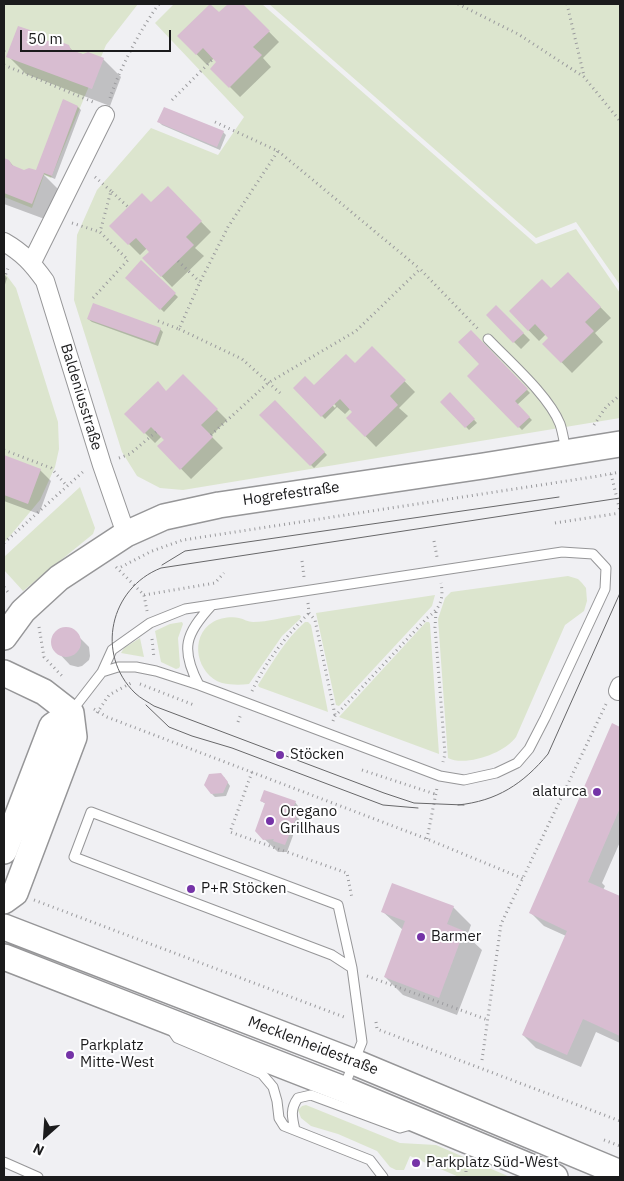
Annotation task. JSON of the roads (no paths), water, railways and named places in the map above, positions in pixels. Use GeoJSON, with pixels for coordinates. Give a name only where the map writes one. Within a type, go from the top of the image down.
{"type":"FeatureCollection","features":[{"type":"Feature","properties":{"kind":"main road","name":"Hogrefestraße"},"geometry":{"type":"LineString","coordinates":[[4,637],[23,611],[59,578],[126,534],[164,517],[220,505],[620,444]]}},
{"type":"Feature","properties":{"kind":"main road"},"geometry":{"type":"LineString","coordinates":[[4,673],[77,706]]}},
{"type":"Feature","properties":{"kind":"main road"},"geometry":{"type":"LineString","coordinates":[[4,850],[52,726],[77,706]]}},
{"type":"Feature","properties":{"kind":"main road"},"geometry":{"type":"LineString","coordinates":[[10,897],[74,736],[77,706]]}},
{"type":"Feature","properties":{"kind":"main road","name":"Mecklenheidestraße"},"geometry":{"type":"LineString","coordinates":[[4,927],[354,1062],[620,1173]]}},
{"type":"Feature","properties":{"kind":"main road","name":"Mecklenheidestraße"},"geometry":{"type":"LineString","coordinates":[[4,957],[343,1089],[555,1177]]}},
{"type":"Feature","properties":{"kind":"street"},"geometry":{"type":"LineString","coordinates":[[32,262],[106,111]]}},
{"type":"Feature","properties":{"kind":"street","name":"Baldeniusstraße"},"geometry":{"type":"LineString","coordinates":[[4,242],[32,262],[44,281],[102,465],[126,534]]}},
{"type":"Feature","properties":{"kind":"lane"},"geometry":{"type":"LineString","coordinates":[[488,339],[540,394],[554,413],[560,426],[567,453]]}},
{"type":"Feature","properties":{"kind":"lane"},"geometry":{"type":"LineString","coordinates":[[77,706],[102,672],[112,650],[150,624],[185,609],[562,552],[593,554],[606,568],[605,589],[546,718],[529,749],[517,763],[496,773],[464,780],[440,776],[199,685],[156,671],[136,666],[118,667],[102,672]]}},
{"type":"Feature","properties":{"kind":"lane"},"geometry":{"type":"LineString","coordinates":[[199,685],[192,672],[187,653],[188,639],[196,621],[212,605]]}},
{"type":"Feature","properties":{"kind":"lane"},"geometry":{"type":"LineString","coordinates":[[343,1089],[362,1042],[352,968],[338,905],[91,812],[74,857],[332,955],[352,968]]}},
{"type":"Feature","properties":{"kind":"lane"},"geometry":{"type":"LineString","coordinates":[[166,1020],[176,1038],[262,1074],[273,1087],[277,1101],[278,1118],[284,1126],[370,1160],[383,1177]]}},
{"type":"Feature","properties":{"kind":"lane"},"geometry":{"type":"LineString","coordinates":[[295,1130],[291,1113],[295,1103],[298,1098],[311,1095],[400,1128],[423,1122]]}},
{"type":"Feature","properties":{"kind":"lane"},"geometry":{"type":"LineString","coordinates":[[4,1162],[38,1177]]}},
{"type":"Feature","properties":{"kind":"tram line"},"geometry":{"type":"LineString","coordinates":[[162,565],[185,551],[559,497]]}},
{"type":"Feature","properties":{"kind":"tram line"},"geometry":{"type":"LineString","coordinates":[[464,805],[414,803],[154,706],[135,693],[123,677],[115,660],[112,642],[114,623],[120,606],[130,590],[144,578],[161,568],[620,498]]}},
{"type":"Feature","properties":{"kind":"tram line"},"geometry":{"type":"LineString","coordinates":[[458,805],[485,800],[508,789],[529,774],[548,754],[620,593]]}},
{"type":"Feature","properties":{"kind":"tram line"},"geometry":{"type":"LineString","coordinates":[[146,705],[169,727],[192,736],[232,748],[383,805],[418,808]]}},
{"type":"Feature","properties":{"kind":"place","name":"Stöcken"},"geometry":{"type":"Point","coordinates":[280,755]}},
{"type":"Feature","properties":{"kind":"place","name":"alaturca"},"geometry":{"type":"Point","coordinates":[597,792]}},
{"type":"Feature","properties":{"kind":"place","name":"Oregano Grillhaus"},"geometry":{"type":"Point","coordinates":[270,821]}},
{"type":"Feature","properties":{"kind":"place","name":"P+R Stöcken"},"geometry":{"type":"Point","coordinates":[191,889]}},
{"type":"Feature","properties":{"kind":"place","name":"Barmer"},"geometry":{"type":"Point","coordinates":[421,937]}},
{"type":"Feature","properties":{"kind":"place","name":"Parkplatz Mitte-West"},"geometry":{"type":"Point","coordinates":[70,1055]}},
{"type":"Feature","properties":{"kind":"place","name":"Parkplatz Süd-West"},"geometry":{"type":"Point","coordinates":[416,1163]}}]}
